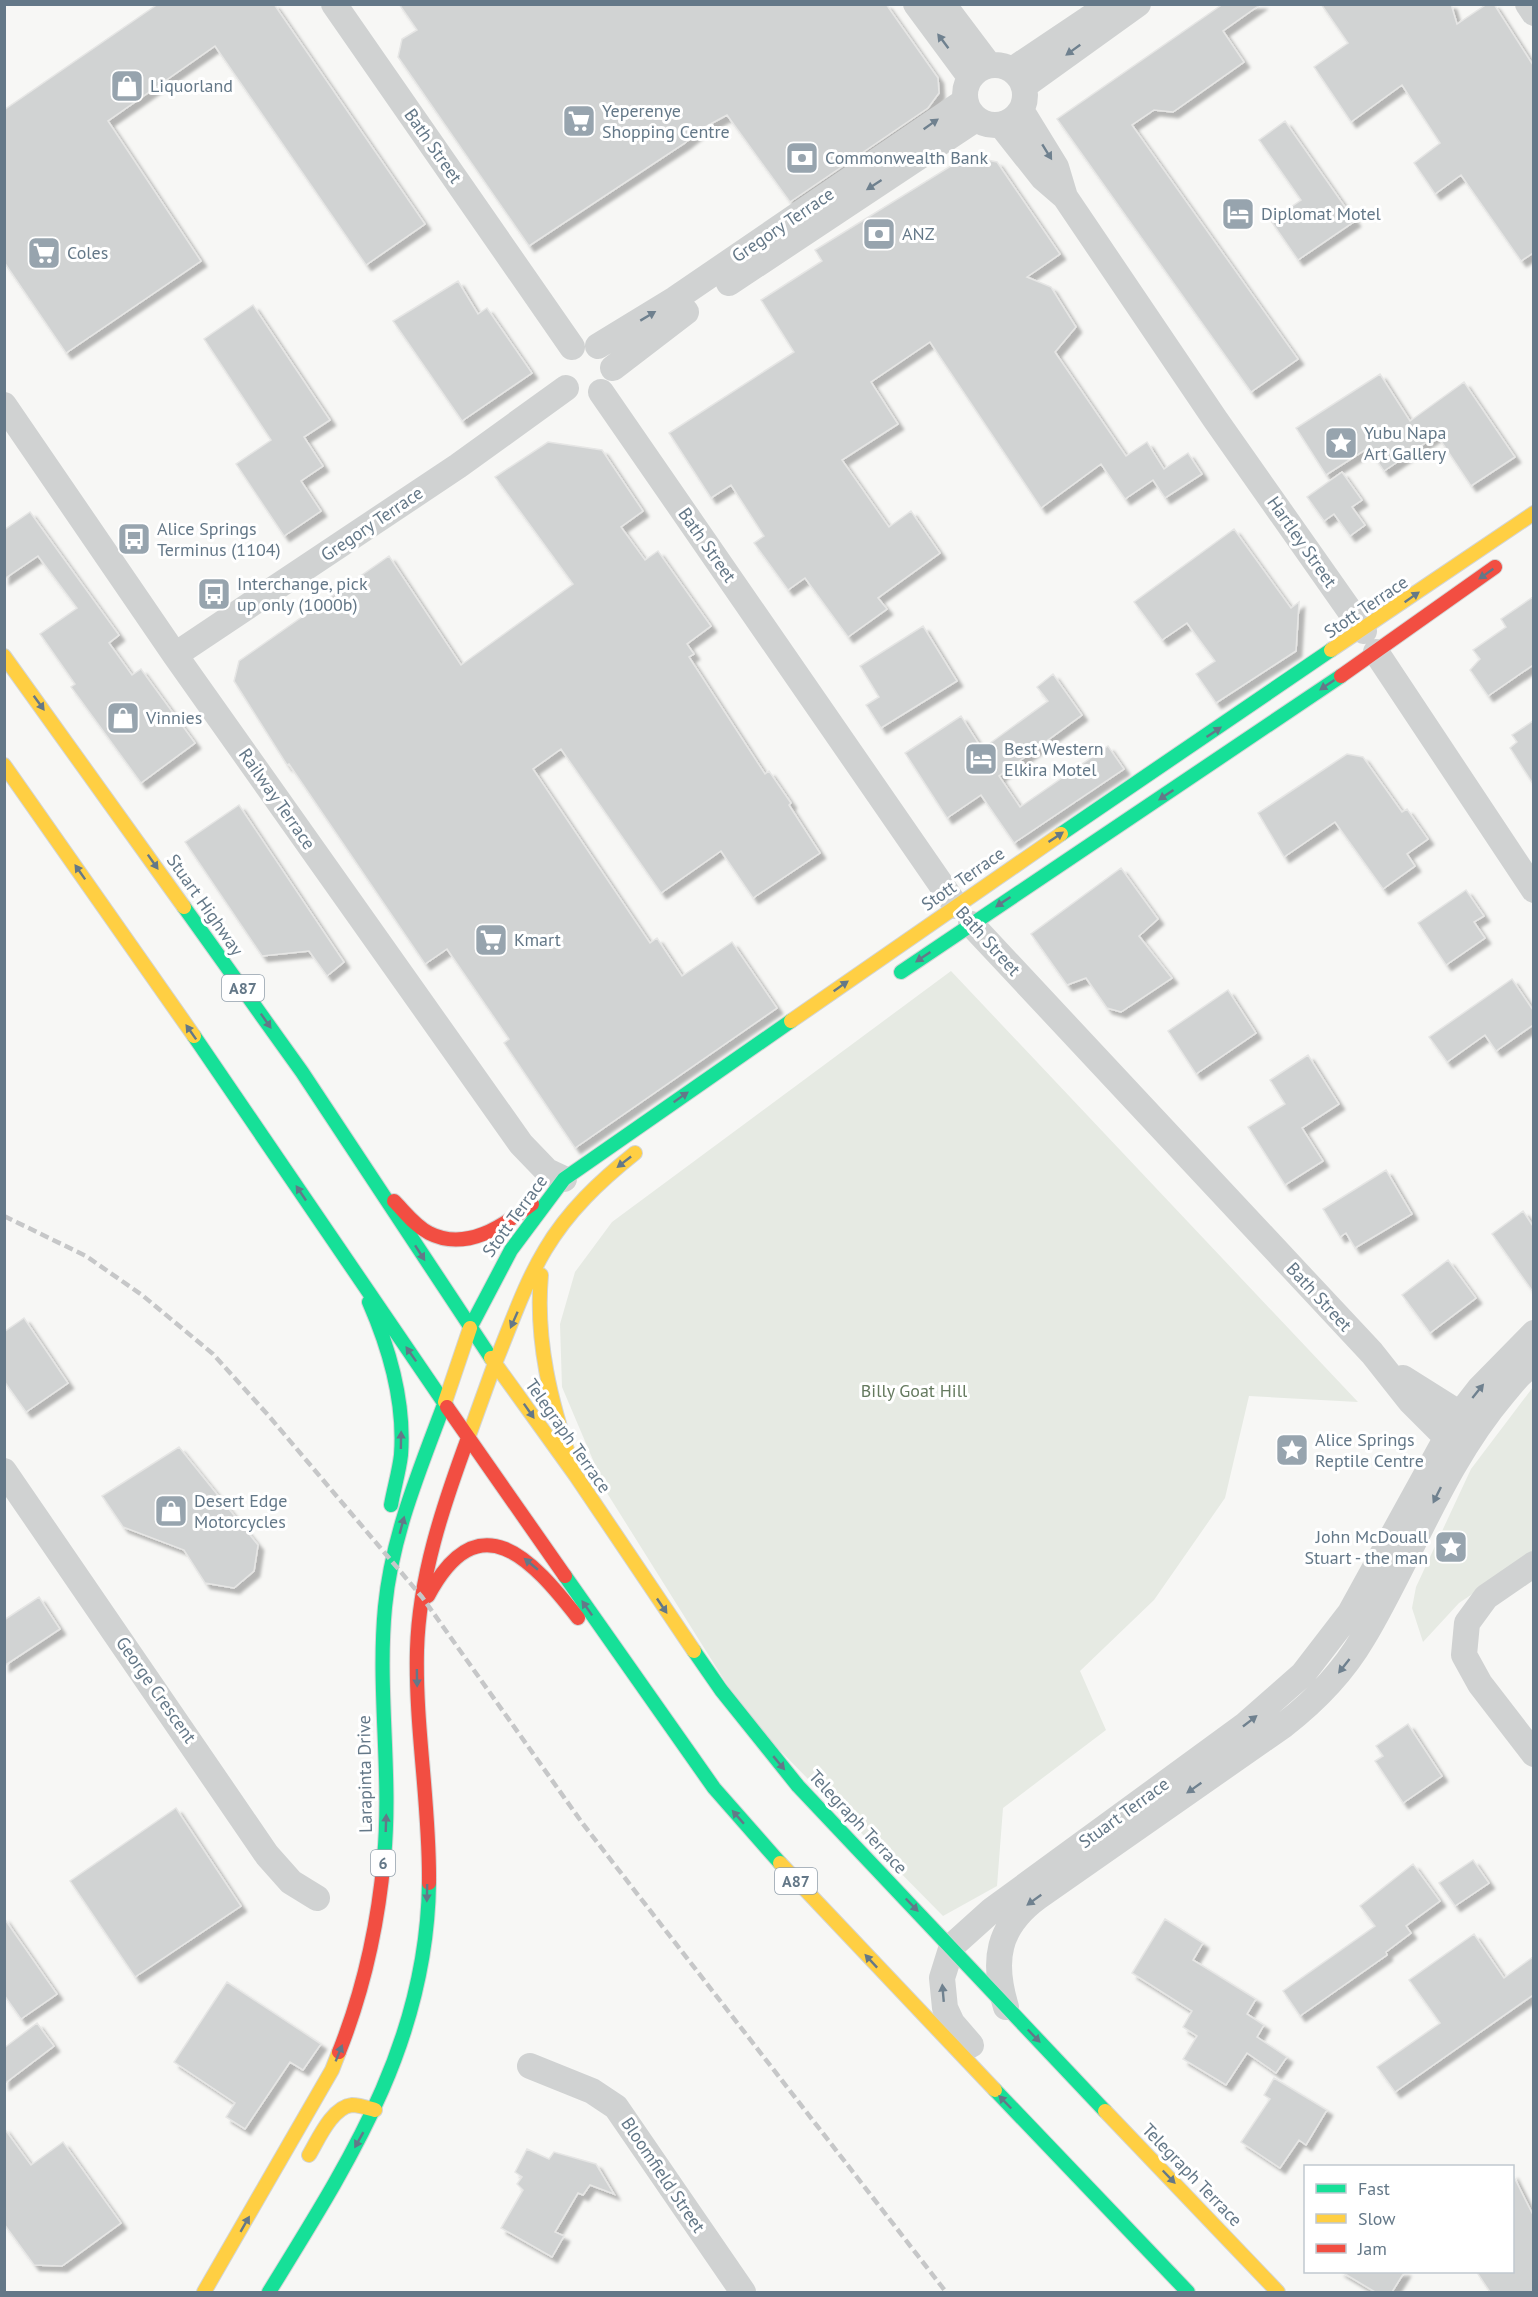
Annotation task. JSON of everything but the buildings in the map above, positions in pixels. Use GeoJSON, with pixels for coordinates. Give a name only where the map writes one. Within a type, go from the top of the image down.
{"type":"FeatureCollection","features":[{"type":"Feature","properties":{"kind":"main road","name":"Stott Terrace"},"geometry":{"type":"LineString","coordinates":[[893,977],[963,915],[1370,641],[1533,513]]}},
{"type":"Feature","properties":{"kind":"main road","name":"Stott Terrace"},"geometry":{"type":"LineString","coordinates":[[470,1328],[504,1258],[536,1211],[564,1179],[963,915],[1370,641],[1506,560]]}},
{"type":"Feature","properties":{"kind":"main road","name":"Stuart Highway"},"geometry":{"type":"LineString","coordinates":[[4,656],[302,1072],[470,1328]]}},
{"type":"Feature","properties":{"kind":"main road","name":"A87"},"geometry":{"type":"LineString","coordinates":[[4,765],[226,1083],[468,1438],[689,1755],[736,1816],[1182,2286]]}},
{"type":"Feature","properties":{"kind":"main road"},"geometry":{"type":"LineString","coordinates":[[269,2292],[375,2110],[390,2075],[409,2014],[427,1917],[428,1820],[419,1718],[418,1642],[422,1597],[440,1512],[495,1363],[545,1250],[576,1207],[591,1191],[650,1143]]}},
{"type":"Feature","properties":{"kind":"main road"},"geometry":{"type":"LineString","coordinates":[[366,1171],[413,1221],[430,1234],[461,1240],[491,1232],[514,1218],[564,1179]]}},
{"type":"Feature","properties":{"kind":"main road"},"geometry":{"type":"LineString","coordinates":[[545,1250],[538,1296],[544,1364],[559,1429],[576,1476]]}},
{"type":"Feature","properties":{"kind":"main road"},"geometry":{"type":"LineString","coordinates":[[359,1279],[376,1318],[398,1394],[401,1418],[401,1448],[378,1579],[375,1616],[381,1643]]}},
{"type":"Feature","properties":{"kind":"main road","name":"Telegraph Terrace"},"geometry":{"type":"LineString","coordinates":[[470,1328],[576,1476],[680,1632],[755,1734],[829,1820],[952,1946],[1006,2007],[1278,2292]]}},
{"type":"Feature","properties":{"kind":"main road","name":"6"},"geometry":{"type":"LineString","coordinates":[[445,1402],[470,1328]]}},
{"type":"Feature","properties":{"kind":"main road","name":"Larapinta Drive"},"geometry":{"type":"LineString","coordinates":[[204,2292],[332,2070],[352,2020],[370,1954],[379,1915],[385,1850],[387,1783],[381,1689],[381,1643],[392,1561],[407,1504],[445,1402]]}},
{"type":"Feature","properties":{"kind":"main road"},"geometry":{"type":"LineString","coordinates":[[418,1642],[429,1595],[438,1575],[447,1565],[476,1546],[488,1545],[515,1552],[542,1574],[689,1755]]}},
{"type":"Feature","properties":{"kind":"main road"},"geometry":{"type":"LineString","coordinates":[[303,2166],[326,2127],[344,2106],[354,2105],[375,2110]]}},
{"type":"Feature","properties":{"kind":"main road"},"geometry":{"type":"LineString","coordinates":[[213,2279],[252,2237]]}},
{"type":"Feature","properties":{"kind":"street","name":"Bath Street"},"geometry":{"type":"LineString","coordinates":[[334,4],[572,347]]}},
{"type":"Feature","properties":{"kind":"street","name":"Hartley Street"},"geometry":{"type":"LineString","coordinates":[[916,4],[995,94]]}},
{"type":"Feature","properties":{"kind":"street","name":"Hartley Street"},"geometry":{"type":"LineString","coordinates":[[943,4],[1043,178],[1065,197],[1215,419],[1370,641],[1533,890]]}},
{"type":"Feature","properties":{"kind":"street","name":"Gregory Terrace"},"geometry":{"type":"LineString","coordinates":[[613,368],[659,331],[995,94],[1110,4]]}},
{"type":"Feature","properties":{"kind":"street","name":"Gregory Terrace"},"geometry":{"type":"LineString","coordinates":[[598,346],[667,305],[1138,4]]}},
{"type":"Feature","properties":{"kind":"street"},"geometry":{"type":"LineString","coordinates":[[1528,4],[1533,13]]}},
{"type":"Feature","properties":{"kind":"street"},"geometry":{"type":"LineString","coordinates":[[581,344],[598,346],[610,359],[613,368],[608,385],[602,392],[583,396],[566,388],[561,380],[561,362],[572,347],[581,344]]}},
{"type":"Feature","properties":{"kind":"street","name":"Gregory Terrace"},"geometry":{"type":"LineString","coordinates":[[175,655],[459,466],[566,388]]}},
{"type":"Feature","properties":{"kind":"street","name":"Bath Street"},"geometry":{"type":"LineString","coordinates":[[602,392],[963,915],[1372,1353],[1418,1409],[1461,1432]]}},
{"type":"Feature","properties":{"kind":"street","name":"Railway Terrace"},"geometry":{"type":"LineString","coordinates":[[4,405],[175,655],[521,1144],[547,1171],[564,1179]]}},
{"type":"Feature","properties":{"kind":"street","name":"Stuart Terrace"},"geometry":{"type":"LineString","coordinates":[[1006,2007],[1001,1990],[1000,1957],[1006,1929],[1014,1917],[1038,1897],[1284,1725],[1321,1692],[1363,1638],[1399,1573],[1480,1388],[1533,1333]]}},
{"type":"Feature","properties":{"kind":"street","name":"Stuart Terrace"},"geometry":{"type":"LineString","coordinates":[[952,1946],[992,1910],[1245,1725],[1303,1674],[1350,1613],[1461,1432],[1533,1365]]}},
{"type":"Feature","properties":{"kind":"street","name":"George Crescent"},"geometry":{"type":"LineString","coordinates":[[4,1472],[267,1855],[291,1882],[317,1898]]}},
{"type":"Feature","properties":{"kind":"street"},"geometry":{"type":"LineString","coordinates":[[1533,1564],[1486,1597],[1467,1623],[1464,1655],[1480,1684],[1533,1754]]}},
{"type":"Feature","properties":{"kind":"street"},"geometry":{"type":"LineString","coordinates":[[952,1946],[942,1978],[945,2008],[952,2023],[1182,2286]]}},
{"type":"Feature","properties":{"kind":"street","name":"Bloomfield Street"},"geometry":{"type":"LineString","coordinates":[[530,2066],[592,2091],[616,2107],[743,2292]]}},
{"type":"Feature","properties":{"kind":"green space","name":"Billy Goat Hill"},"geometry":{"type":"Polygon","coordinates":[[[951,971],[1358,1402],[1249,1396],[1225,1498],[1154,1600],[1080,1671],[1106,1730],[1003,1808],[997,1886],[943,1916],[748,1718],[607,1493],[562,1387],[560,1324],[575,1272],[612,1222],[951,971]]]}},
{"type":"Feature","properties":{"kind":"green space"},"geometry":{"type":"Polygon","coordinates":[[[1533,1387],[1533,1553],[1459,1603],[1423,1642],[1412,1608],[1416,1587],[1471,1469],[1533,1387]]]}},
{"type":"Feature","properties":{"kind":"railway"},"geometry":{"type":"LineString","coordinates":[[4,1216],[86,1256],[142,1295],[213,1354],[268,1415],[422,1597],[583,1824],[946,2292]]}},
{"type":"Feature","properties":{"kind":"traffic: fast"},"geometry":{"type":"LineString","coordinates":[[1061,834],[1331,650]]}},
{"type":"Feature","properties":{"kind":"traffic: fast"},"geometry":{"type":"LineString","coordinates":[[901,972],[1341,676]]}},
{"type":"Feature","properties":{"kind":"traffic: fast"},"geometry":{"type":"LineString","coordinates":[[184,907],[302,1072],[491,1358]]}},
{"type":"Feature","properties":{"kind":"traffic: fast"},"geometry":{"type":"LineString","coordinates":[[470,1328],[511,1250],[564,1179],[791,1021]]}},
{"type":"Feature","properties":{"kind":"traffic: fast"},"geometry":{"type":"LineString","coordinates":[[194,1036],[447,1407]]}},
{"type":"Feature","properties":{"kind":"traffic: fast"},"geometry":{"type":"LineString","coordinates":[[369,1302],[389,1358],[401,1415],[401,1455],[391,1505]]}},
{"type":"Feature","properties":{"kind":"traffic: fast"},"geometry":{"type":"LineString","coordinates":[[384,1858],[386,1827],[383,1670],[385,1607],[400,1528],[445,1402]]}},
{"type":"Feature","properties":{"kind":"traffic: fast"},"geometry":{"type":"LineString","coordinates":[[565,1576],[714,1788],[780,1863]]}},
{"type":"Feature","properties":{"kind":"traffic: fast"},"geometry":{"type":"LineString","coordinates":[[694,1651],[721,1690],[798,1786],[1105,2111]]}},
{"type":"Feature","properties":{"kind":"traffic: fast"},"geometry":{"type":"LineString","coordinates":[[269,2292],[354,2148],[399,2048],[414,1996],[425,1941],[429,1883]]}},
{"type":"Feature","properties":{"kind":"traffic: fast"},"geometry":{"type":"LineString","coordinates":[[995,2090],[1188,2292]]}},
{"type":"Feature","properties":{"kind":"traffic: slow"},"geometry":{"type":"LineString","coordinates":[[1331,650],[1534,513]]}},
{"type":"Feature","properties":{"kind":"traffic: slow"},"geometry":{"type":"LineString","coordinates":[[4,656],[184,907]]}},
{"type":"Feature","properties":{"kind":"traffic: slow"},"geometry":{"type":"LineString","coordinates":[[4,765],[194,1036]]}},
{"type":"Feature","properties":{"kind":"traffic: slow"},"geometry":{"type":"LineString","coordinates":[[791,1021],[1061,834]]}},
{"type":"Feature","properties":{"kind":"traffic: slow"},"geometry":{"type":"LineString","coordinates":[[495,1363],[531,1277],[554,1236],[586,1197],[635,1153]]}},
{"type":"Feature","properties":{"kind":"traffic: slow"},"geometry":{"type":"LineString","coordinates":[[541,1275],[540,1324],[546,1372],[572,1465]]}},
{"type":"Feature","properties":{"kind":"traffic: slow"},"geometry":{"type":"LineString","coordinates":[[445,1402],[470,1328]]}},
{"type":"Feature","properties":{"kind":"traffic: slow"},"geometry":{"type":"LineString","coordinates":[[491,1358],[576,1476],[694,1651]]}},
{"type":"Feature","properties":{"kind":"traffic: slow"},"geometry":{"type":"LineString","coordinates":[[468,1438],[495,1363]]}},
{"type":"Feature","properties":{"kind":"traffic: slow"},"geometry":{"type":"LineString","coordinates":[[780,1863],[995,2090]]}},
{"type":"Feature","properties":{"kind":"traffic: slow"},"geometry":{"type":"LineString","coordinates":[[204,2292],[332,2070],[339,2052]]}},
{"type":"Feature","properties":{"kind":"traffic: slow"},"geometry":{"type":"LineString","coordinates":[[309,2155],[326,2125],[345,2107],[352,2105],[375,2110]]}},
{"type":"Feature","properties":{"kind":"traffic: slow"},"geometry":{"type":"LineString","coordinates":[[1105,2111],[1278,2292]]}},
{"type":"Feature","properties":{"kind":"traffic: jam"},"geometry":{"type":"LineString","coordinates":[[1341,676],[1495,567]]}},
{"type":"Feature","properties":{"kind":"traffic: jam"},"geometry":{"type":"LineString","coordinates":[[394,1201],[424,1230],[443,1238],[457,1240],[484,1234],[532,1204]]}},
{"type":"Feature","properties":{"kind":"traffic: jam"},"geometry":{"type":"LineString","coordinates":[[447,1407],[565,1576]]}},
{"type":"Feature","properties":{"kind":"traffic: jam"},"geometry":{"type":"LineString","coordinates":[[429,1883],[417,1679],[419,1623],[422,1596],[434,1542],[468,1438]]}},
{"type":"Feature","properties":{"kind":"traffic: jam"},"geometry":{"type":"LineString","coordinates":[[428,1596],[447,1567],[466,1551],[486,1545],[505,1549],[524,1560],[542,1576],[578,1618]]}},
{"type":"Feature","properties":{"kind":"traffic: jam"},"geometry":{"type":"LineString","coordinates":[[339,2052],[356,2005],[369,1956],[384,1858]]}},
{"type":"Feature","properties":{"kind":"place","name":"Liquorland"},"geometry":{"type":"Point","coordinates":[127,86]}},
{"type":"Feature","properties":{"kind":"place","name":"Yeperenye Shopping Centre"},"geometry":{"type":"Point","coordinates":[579,121]}},
{"type":"Feature","properties":{"kind":"place","name":"Commonwealth Bank"},"geometry":{"type":"Point","coordinates":[802,158]}},
{"type":"Feature","properties":{"kind":"place","name":"Diplomat Motel"},"geometry":{"type":"Point","coordinates":[1238,214]}},
{"type":"Feature","properties":{"kind":"place","name":"ANZ"},"geometry":{"type":"Point","coordinates":[879,234]}},
{"type":"Feature","properties":{"kind":"place","name":"Coles"},"geometry":{"type":"Point","coordinates":[44,253]}},
{"type":"Feature","properties":{"kind":"place","name":"Yubu Napa Art Gallery"},"geometry":{"type":"Point","coordinates":[1341,443]}},
{"type":"Feature","properties":{"kind":"place","name":"Alice Springs Terminus (1104)"},"geometry":{"type":"Point","coordinates":[134,539]}},
{"type":"Feature","properties":{"kind":"place","name":"Interchange, pick up only (1000b)"},"geometry":{"type":"Point","coordinates":[214,594]}},
{"type":"Feature","properties":{"kind":"place","name":"Vinnies"},"geometry":{"type":"Point","coordinates":[123,718]}},
{"type":"Feature","properties":{"kind":"place","name":"Best Western Elkira Motel"},"geometry":{"type":"Point","coordinates":[981,759]}},
{"type":"Feature","properties":{"kind":"place","name":"Kmart"},"geometry":{"type":"Point","coordinates":[491,940]}},
{"type":"Feature","properties":{"kind":"place","name":"Alice Springs Reptile Centre"},"geometry":{"type":"Point","coordinates":[1292,1450]}},
{"type":"Feature","properties":{"kind":"place","name":"Desert Edge Motorcycles"},"geometry":{"type":"Point","coordinates":[171,1511]}},
{"type":"Feature","properties":{"kind":"place","name":"John McDouall Stuart - the man"},"geometry":{"type":"Point","coordinates":[1451,1547]}}]}
